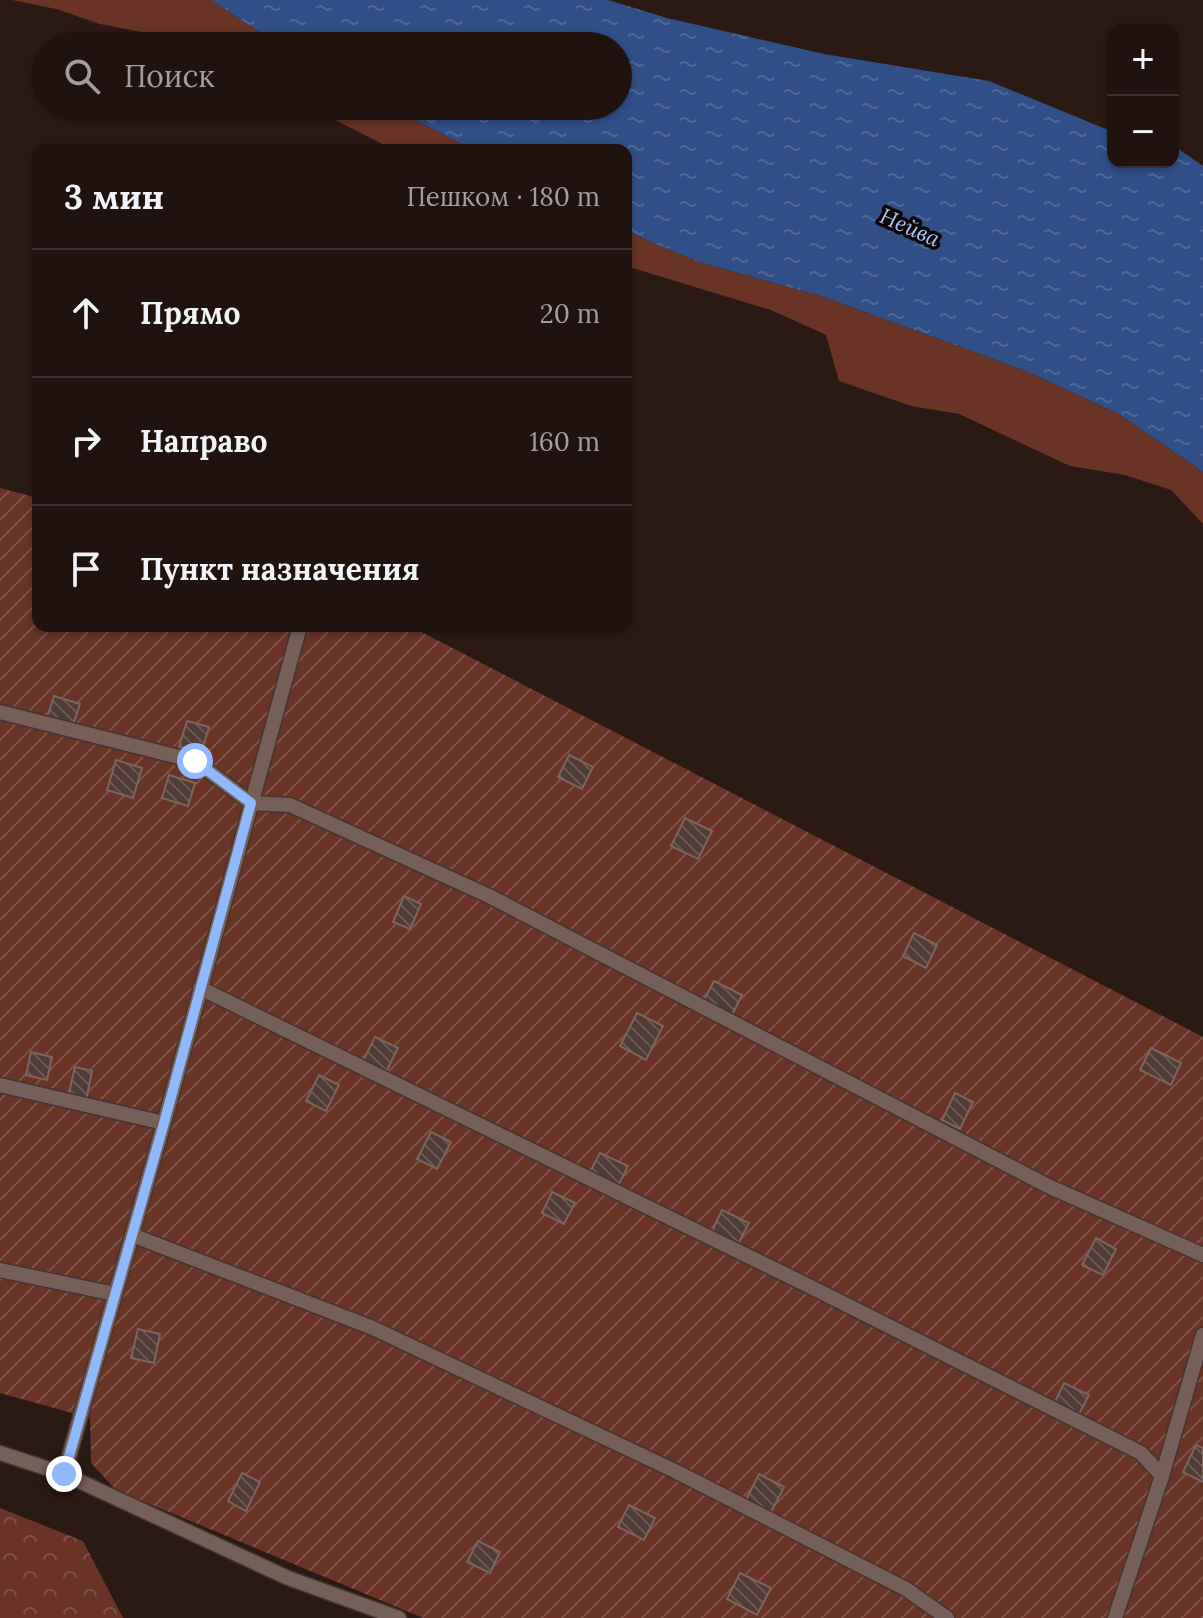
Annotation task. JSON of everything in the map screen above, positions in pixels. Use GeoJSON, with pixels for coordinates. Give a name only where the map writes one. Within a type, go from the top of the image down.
{"type":"FeatureCollection","features":[{"type":"Feature","properties":{"kind":"lane"},"geometry":{"type":"LineString","coordinates":[[64,1474],[298,632]]}},
{"type":"Feature","properties":{"kind":"lane"},"geometry":{"type":"LineString","coordinates":[[0,712],[195,761],[251,803],[290,805],[489,896],[1048,1186],[1203,1255]]}},
{"type":"Feature","properties":{"kind":"lane"},"geometry":{"type":"LineString","coordinates":[[200,988],[829,1296],[1141,1453],[1162,1476]]}},
{"type":"Feature","properties":{"kind":"lane"},"geometry":{"type":"LineString","coordinates":[[0,1085],[164,1123]]}},
{"type":"Feature","properties":{"kind":"lane"},"geometry":{"type":"LineString","coordinates":[[132,1235],[387,1334],[691,1479],[906,1589],[947,1618]]}},
{"type":"Feature","properties":{"kind":"lane"},"geometry":{"type":"LineString","coordinates":[[0,1270],[115,1294]]}},
{"type":"Feature","properties":{"kind":"lane"},"geometry":{"type":"LineString","coordinates":[[1115,1618],[1162,1476],[1203,1335]]}},
{"type":"Feature","properties":{"kind":"lane"},"geometry":{"type":"LineString","coordinates":[[0,1453],[64,1474],[288,1578],[399,1618]]}},
{"type":"Feature","properties":{"kind":"green space"},"geometry":{"type":"Polygon","coordinates":[[[12,0],[211,0],[260,32],[142,32],[100,24],[56,9],[12,0]]]}},
{"type":"Feature","properties":{"kind":"green space"},"geometry":{"type":"Polygon","coordinates":[[[335,120],[416,120],[462,144],[382,144],[335,120]]]}},
{"type":"Feature","properties":{"kind":"green space"},"geometry":{"type":"Polygon","coordinates":[[[632,234],[696,261],[824,297],[1026,371],[1119,414],[1203,472],[1203,524],[1171,490],[1125,475],[1070,466],[959,414],[911,406],[839,381],[826,335],[771,310],[632,268],[632,234]]]}},
{"type":"Feature","properties":{"kind":"green space"},"geometry":{"type":"Polygon","coordinates":[[[0,488],[32,496],[32,632],[422,632],[1203,1037],[1203,1618],[423,1618],[116,1490],[91,1463],[90,1418],[0,1393],[0,488]]]}},
{"type":"Feature","properties":{"kind":"green space"},"geometry":{"type":"Polygon","coordinates":[[[0,1508],[83,1541],[123,1618],[0,1618],[0,1508]]]}},
{"type":"Feature","properties":{"kind":"water","name":"Нейва"},"geometry":{"type":"Polygon","coordinates":[[[211,0],[608,0],[667,18],[824,54],[989,81],[1107,130],[1107,168],[1179,168],[1179,149],[1203,166],[1203,472],[1119,414],[1026,371],[824,297],[696,261],[632,234],[632,144],[462,144],[416,120],[632,120],[632,32],[260,32],[211,0]]]}},
{"type":"Feature","properties":{"kind":"building"},"geometry":{"type":"Polygon","coordinates":[[[54,696],[80,704],[73,725],[47,718],[54,696]]]}},
{"type":"Feature","properties":{"kind":"building"},"geometry":{"type":"Polygon","coordinates":[[[187,721],[209,727],[201,754],[179,747],[187,721]]]}},
{"type":"Feature","properties":{"kind":"building"},"geometry":{"type":"Polygon","coordinates":[[[569,755],[593,767],[582,789],[558,777],[569,755]]]}},
{"type":"Feature","properties":{"kind":"building"},"geometry":{"type":"Polygon","coordinates":[[[116,760],[142,768],[133,798],[107,790],[116,760]]]}},
{"type":"Feature","properties":{"kind":"building"},"geometry":{"type":"Polygon","coordinates":[[[169,775],[195,783],[188,806],[162,798],[169,775]]]}},
{"type":"Feature","properties":{"kind":"building"},"geometry":{"type":"Polygon","coordinates":[[[685,818],[712,831],[698,859],[671,846],[685,818]]]}},
{"type":"Feature","properties":{"kind":"building"},"geometry":{"type":"Polygon","coordinates":[[[404,896],[421,904],[410,929],[393,922],[404,896]]]}},
{"type":"Feature","properties":{"kind":"building"},"geometry":{"type":"Polygon","coordinates":[[[914,933],[937,945],[926,968],[903,956],[914,933]]]}},
{"type":"Feature","properties":{"kind":"building"},"geometry":{"type":"Polygon","coordinates":[[[714,981],[742,995],[732,1015],[704,1000],[714,981]]]}},
{"type":"Feature","properties":{"kind":"building"},"geometry":{"type":"Polygon","coordinates":[[[637,1013],[663,1026],[646,1060],[620,1046],[637,1013]]]}},
{"type":"Feature","properties":{"kind":"building"},"geometry":{"type":"Polygon","coordinates":[[[375,1037],[398,1048],[385,1074],[362,1063],[375,1037]]]}},
{"type":"Feature","properties":{"kind":"building"},"geometry":{"type":"Polygon","coordinates":[[[1151,1048],[1181,1063],[1171,1085],[1140,1070],[1151,1048]]]}},
{"type":"Feature","properties":{"kind":"building"},"geometry":{"type":"Polygon","coordinates":[[[31,1052],[52,1057],[47,1080],[26,1075],[31,1052]]]}},
{"type":"Feature","properties":{"kind":"building"},"geometry":{"type":"Polygon","coordinates":[[[75,1067],[92,1071],[86,1101],[68,1097],[75,1067]]]}},
{"type":"Feature","properties":{"kind":"building"},"geometry":{"type":"Polygon","coordinates":[[[319,1075],[339,1085],[326,1111],[306,1101],[319,1075]]]}},
{"type":"Feature","properties":{"kind":"building"},"geometry":{"type":"Polygon","coordinates":[[[955,1093],[973,1102],[960,1129],[942,1120],[955,1093]]]}},
{"type":"Feature","properties":{"kind":"building"},"geometry":{"type":"Polygon","coordinates":[[[431,1132],[451,1142],[437,1169],[417,1159],[431,1132]]]}},
{"type":"Feature","properties":{"kind":"building"},"geometry":{"type":"Polygon","coordinates":[[[600,1153],[628,1166],[618,1186],[590,1172],[600,1153]]]}},
{"type":"Feature","properties":{"kind":"building"},"geometry":{"type":"Polygon","coordinates":[[[552,1192],[575,1203],[564,1224],[542,1213],[552,1192]]]}},
{"type":"Feature","properties":{"kind":"building"},"geometry":{"type":"Polygon","coordinates":[[[722,1210],[749,1223],[736,1248],[710,1235],[722,1210]]]}},
{"type":"Feature","properties":{"kind":"building"},"geometry":{"type":"Polygon","coordinates":[[[1096,1238],[1116,1249],[1103,1275],[1082,1265],[1096,1238]]]}},
{"type":"Feature","properties":{"kind":"building"},"geometry":{"type":"Polygon","coordinates":[[[138,1329],[160,1334],[154,1363],[131,1358],[138,1329]]]}},
{"type":"Feature","properties":{"kind":"building"},"geometry":{"type":"Polygon","coordinates":[[[1064,1383],[1089,1395],[1077,1418],[1053,1406],[1064,1383]]]}},
{"type":"Feature","properties":{"kind":"building"},"geometry":{"type":"Polygon","coordinates":[[[1196,1445],[1203,1448],[1203,1482],[1183,1472],[1196,1445]]]}},
{"type":"Feature","properties":{"kind":"building"},"geometry":{"type":"Polygon","coordinates":[[[242,1473],[260,1482],[246,1511],[228,1501],[242,1473]]]}},
{"type":"Feature","properties":{"kind":"building"},"geometry":{"type":"Polygon","coordinates":[[[759,1474],[784,1487],[770,1514],[745,1502],[759,1474]]]}},
{"type":"Feature","properties":{"kind":"building"},"geometry":{"type":"Polygon","coordinates":[[[629,1505],[655,1518],[644,1540],[618,1527],[629,1505]]]}},
{"type":"Feature","properties":{"kind":"building"},"geometry":{"type":"Polygon","coordinates":[[[478,1541],[500,1552],[490,1573],[467,1562],[478,1541]]]}},
{"type":"Feature","properties":{"kind":"building"},"geometry":{"type":"Polygon","coordinates":[[[740,1573],[771,1588],[757,1615],[727,1599],[740,1573]]]}},
{"type":"Feature","properties":{"kind":"route"},"geometry":{"type":"LineString","coordinates":[[64,1474],[251,803],[195,761]]}}]}
